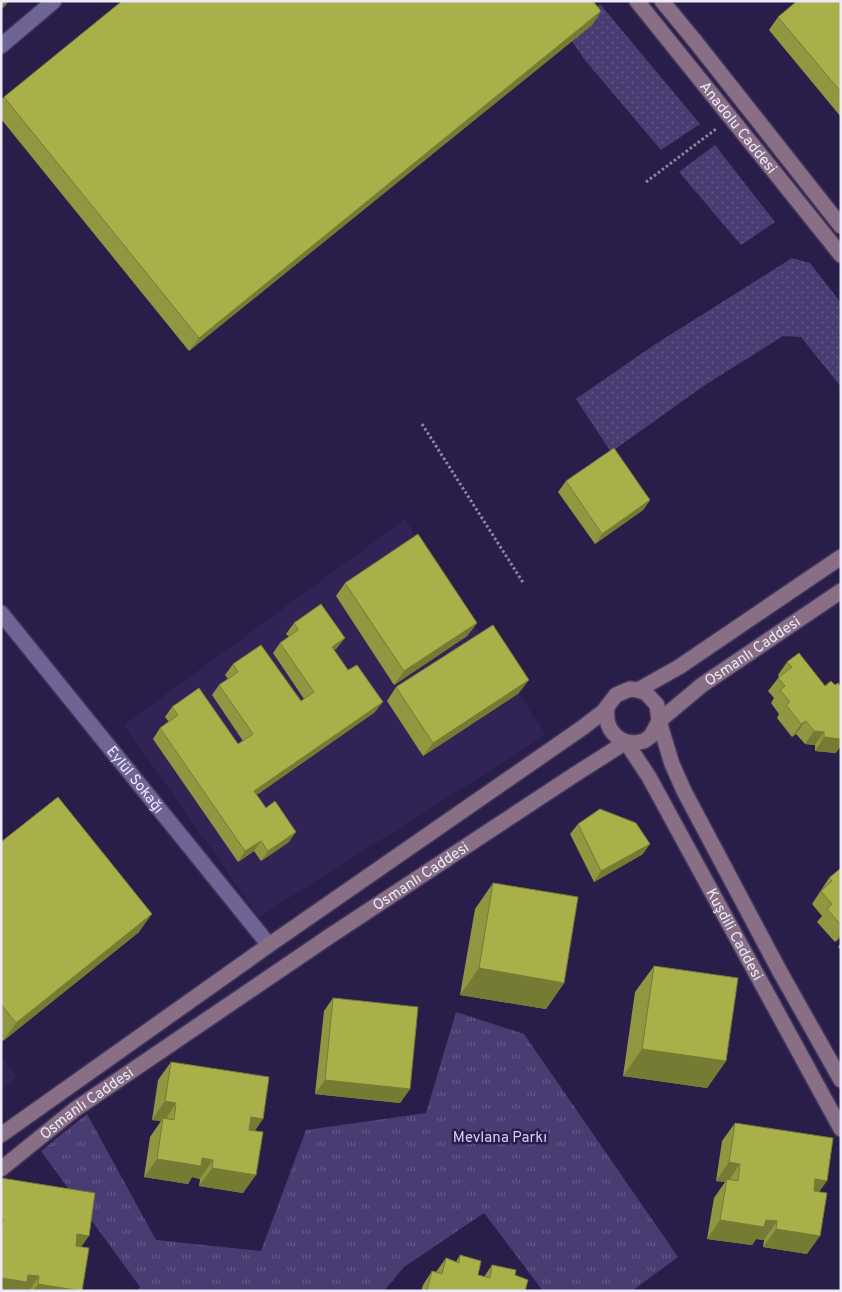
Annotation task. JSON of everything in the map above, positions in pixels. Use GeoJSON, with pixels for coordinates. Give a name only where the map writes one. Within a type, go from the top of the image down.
{"type":"FeatureCollection","features":[{"type":"Feature","properties":{"kind":"main road","name":"Anadolu Caddesi"},"geometry":{"type":"LineString","coordinates":[[637,1],[841,254]]}},
{"type":"Feature","properties":{"kind":"main road","name":"Anadolu Caddesi"},"geometry":{"type":"LineString","coordinates":[[662,1],[841,226]]}},
{"type":"Feature","properties":{"kind":"main road"},"geometry":{"type":"LineString","coordinates":[[816,224],[831,213]]}},
{"type":"Feature","properties":{"kind":"main road","name":"Osmanlı Caddesi"},"geometry":{"type":"LineString","coordinates":[[1,1135],[269,944],[572,736],[607,708],[616,695],[623,691],[638,690],[679,667],[841,557]]}},
{"type":"Feature","properties":{"kind":"main road","name":"Osmanlı Caddesi"},"geometry":{"type":"LineString","coordinates":[[1,1169],[74,1110],[330,936],[626,742],[644,741],[651,736],[659,721],[702,685],[841,591]]}},
{"type":"Feature","properties":{"kind":"main road"},"geometry":{"type":"LineString","coordinates":[[638,690],[646,693],[657,705],[659,721]]}},
{"type":"Feature","properties":{"kind":"main road"},"geometry":{"type":"LineString","coordinates":[[607,708],[606,716],[612,733],[618,739],[626,742]]}},
{"type":"Feature","properties":{"kind":"main road","name":"Kuşdili Caddesi"},"geometry":{"type":"LineString","coordinates":[[659,721],[672,764],[684,791],[779,970],[841,1080]]}},
{"type":"Feature","properties":{"kind":"main road","name":"Kuşdili Caddesi"},"geometry":{"type":"LineString","coordinates":[[626,742],[649,777],[841,1128]]}},
{"type":"Feature","properties":{"kind":"street"},"geometry":{"type":"LineString","coordinates":[[1,46],[54,1]]}},
{"type":"Feature","properties":{"kind":"street","name":"Eylül Sokağı"},"geometry":{"type":"LineString","coordinates":[[1,613],[269,944]]}},
{"type":"Feature","properties":{"kind":"path"},"geometry":{"type":"LineString","coordinates":[[646,182],[716,129]]}},
{"type":"Feature","properties":{"kind":"path"},"geometry":{"type":"LineString","coordinates":[[422,424],[524,584]]}},
{"type":"Feature","properties":{"kind":"shaded area"},"geometry":{"type":"Polygon","coordinates":[[[405,519],[546,735],[259,917],[124,725],[405,519]]]}},
{"type":"Feature","properties":{"kind":"shaded area"},"geometry":{"type":"Polygon","coordinates":[[[1,1056],[17,1077],[1,1090],[1,1056]]]}},
{"type":"Feature","properties":{"kind":"green space"},"geometry":{"type":"Polygon","coordinates":[[[600,4],[700,124],[661,150],[584,59],[572,41],[592,25],[585,16],[600,4]]]}},
{"type":"Feature","properties":{"kind":"green space"},"geometry":{"type":"Polygon","coordinates":[[[715,145],[775,222],[741,245],[679,172],[715,145]]]}},
{"type":"Feature","properties":{"kind":"green space"},"geometry":{"type":"Polygon","coordinates":[[[792,258],[810,263],[841,303],[841,387],[801,337],[783,336],[705,385],[611,452],[576,399],[654,345],[792,258]]]}},
{"type":"Feature","properties":{"kind":"green space","name":"Mevlana Parkı"},"geometry":{"type":"Polygon","coordinates":[[[456,1012],[524,1034],[678,1257],[632,1291],[543,1291],[484,1213],[404,1267],[384,1291],[137,1291],[140,1287],[41,1151],[87,1114],[156,1240],[261,1251],[306,1130],[426,1113],[456,1012]]]}},
{"type":"Feature","properties":{"kind":"building"},"geometry":{"type":"Polygon","coordinates":[[[122,1],[593,1],[601,11],[199,338],[4,97],[122,1]]]}},
{"type":"Feature","properties":{"kind":"building"},"geometry":{"type":"Polygon","coordinates":[[[797,1],[841,1],[841,92],[778,17],[797,1]]]}},
{"type":"Feature","properties":{"kind":"building"},"geometry":{"type":"Polygon","coordinates":[[[614,448],[650,500],[602,534],[566,481],[614,448]]]}},
{"type":"Feature","properties":{"kind":"building"},"geometry":{"type":"Polygon","coordinates":[[[418,534],[477,623],[404,671],[345,583],[418,534]]]}},
{"type":"Feature","properties":{"kind":"building"},"geometry":{"type":"Polygon","coordinates":[[[321,604],[345,638],[332,647],[348,670],[357,665],[383,702],[254,791],[266,808],[275,801],[296,832],[268,851],[261,841],[245,851],[160,728],[178,715],[172,707],[199,688],[238,744],[253,734],[219,685],[238,672],[233,664],[261,645],[301,701],[314,692],[280,643],[298,630],[294,623],[321,604]]]}},
{"type":"Feature","properties":{"kind":"building"},"geometry":{"type":"Polygon","coordinates":[[[493,625],[529,680],[433,743],[396,687],[493,625]]]}},
{"type":"Feature","properties":{"kind":"building"},"geometry":{"type":"Polygon","coordinates":[[[799,653],[825,686],[831,681],[835,685],[838,683],[841,687],[841,739],[824,737],[824,732],[814,731],[806,721],[801,724],[786,705],[790,702],[780,690],[785,686],[778,678],[792,667],[787,662],[799,653]]]}},
{"type":"Feature","properties":{"kind":"building"},"geometry":{"type":"Polygon","coordinates":[[[58,797],[152,914],[16,1023],[1,1004],[1,842],[58,797]]]}},
{"type":"Feature","properties":{"kind":"building"},"geometry":{"type":"Polygon","coordinates":[[[600,809],[636,823],[650,844],[601,871],[578,824],[600,809]]]}},
{"type":"Feature","properties":{"kind":"building"},"geometry":{"type":"Polygon","coordinates":[[[841,868],[841,925],[827,909],[832,904],[821,891],[832,881],[829,878],[841,868]]]}},
{"type":"Feature","properties":{"kind":"building"},"geometry":{"type":"Polygon","coordinates":[[[493,883],[578,897],[564,983],[479,968],[493,883]]]}},
{"type":"Feature","properties":{"kind":"building"},"geometry":{"type":"Polygon","coordinates":[[[654,966],[738,978],[726,1061],[642,1049],[654,966]]]}},
{"type":"Feature","properties":{"kind":"building"},"geometry":{"type":"Polygon","coordinates":[[[333,998],[418,1007],[410,1089],[325,1080],[333,998]]]}},
{"type":"Feature","properties":{"kind":"building"},"geometry":{"type":"Polygon","coordinates":[[[171,1062],[269,1077],[263,1119],[251,1117],[249,1130],[263,1132],[256,1175],[212,1168],[213,1160],[202,1158],[201,1166],[157,1159],[163,1118],[174,1120],[176,1103],[165,1101],[171,1062]]]}},
{"type":"Feature","properties":{"kind":"building"},"geometry":{"type":"Polygon","coordinates":[[[735,1123],[833,1138],[827,1181],[815,1179],[814,1191],[827,1193],[820,1236],[776,1229],[777,1221],[766,1220],[764,1227],[720,1220],[727,1179],[738,1181],[740,1164],[729,1162],[735,1123]]]}},
{"type":"Feature","properties":{"kind":"building"},"geometry":{"type":"Polygon","coordinates":[[[1,1178],[95,1193],[89,1236],[77,1234],[76,1246],[89,1248],[82,1291],[38,1284],[39,1276],[28,1275],[27,1282],[1,1278],[1,1229],[3,1219],[1,1219],[1,1178]]]}},
{"type":"Feature","properties":{"kind":"building"},"geometry":{"type":"Polygon","coordinates":[[[460,1255],[481,1261],[478,1275],[490,1278],[492,1265],[516,1270],[515,1275],[528,1280],[525,1291],[427,1291],[432,1271],[442,1274],[446,1258],[459,1263],[460,1255]]]}}]}
